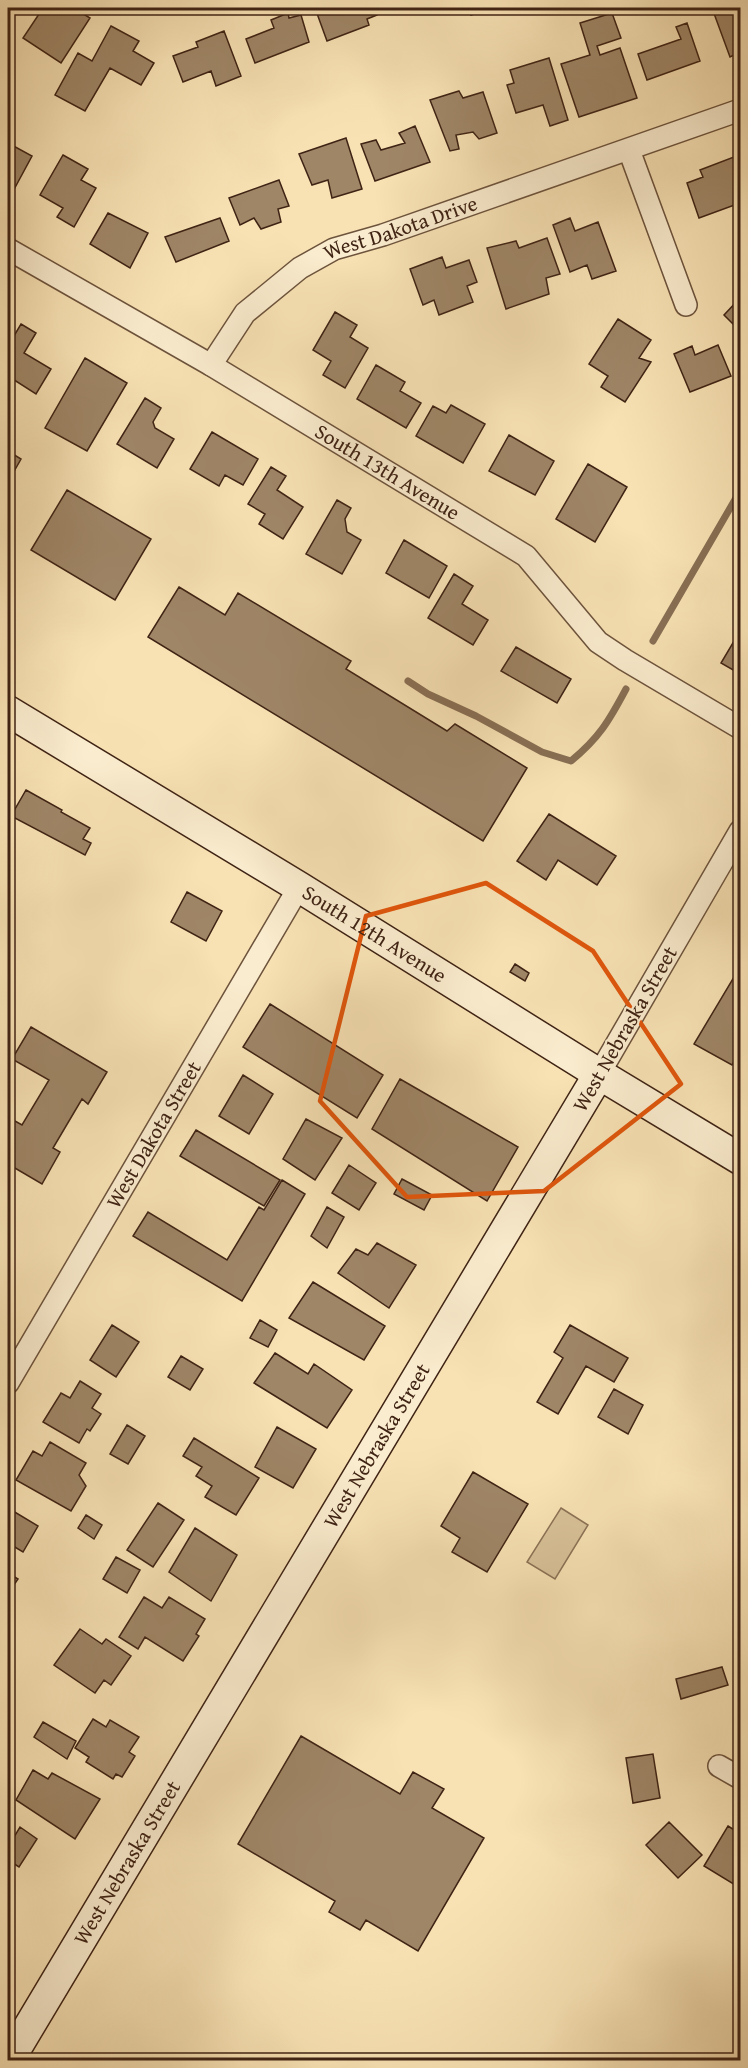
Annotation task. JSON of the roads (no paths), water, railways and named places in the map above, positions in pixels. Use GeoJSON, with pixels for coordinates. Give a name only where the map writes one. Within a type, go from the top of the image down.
{"type":"FeatureCollection","features":[{"type":"Feature","properties":{"kind":"street","name":"West Dakota Drive"},"geometry":{"type":"LineString","coordinates":[[211,365],[245,313],[300,267],[334,249],[383,235],[741,110]]}},
{"type":"Feature","properties":{"kind":"street"},"geometry":{"type":"LineString","coordinates":[[629,150],[686,305]]}},
{"type":"Feature","properties":{"kind":"street","name":"South 13th Avenue"},"geometry":{"type":"LineString","coordinates":[[8,249],[211,365],[526,556],[598,642],[741,728]]}},
{"type":"Feature","properties":{"kind":"street","name":"South 12th Avenue"},"geometry":{"type":"LineString","coordinates":[[8,711],[741,1159]]}},
{"type":"Feature","properties":{"kind":"street","name":"West Nebraska Street"},"geometry":{"type":"LineString","coordinates":[[9,2061],[599,1074],[741,831]]}},
{"type":"Feature","properties":{"kind":"street","name":"West Dakota Street"},"geometry":{"type":"LineString","coordinates":[[8,1383],[299,887]]}},
{"type":"Feature","properties":{"kind":"street"},"geometry":{"type":"LineString","coordinates":[[719,1766],[741,1778]]}},
{"type":"Feature","properties":{"kind":"waterway"},"geometry":{"type":"LineString","coordinates":[[653,641],[740,491]]}},
{"type":"Feature","properties":{"kind":"waterway"},"geometry":{"type":"LineString","coordinates":[[408,681],[428,694],[476,716],[542,752],[571,761],[603,728],[626,689]]}}]}
